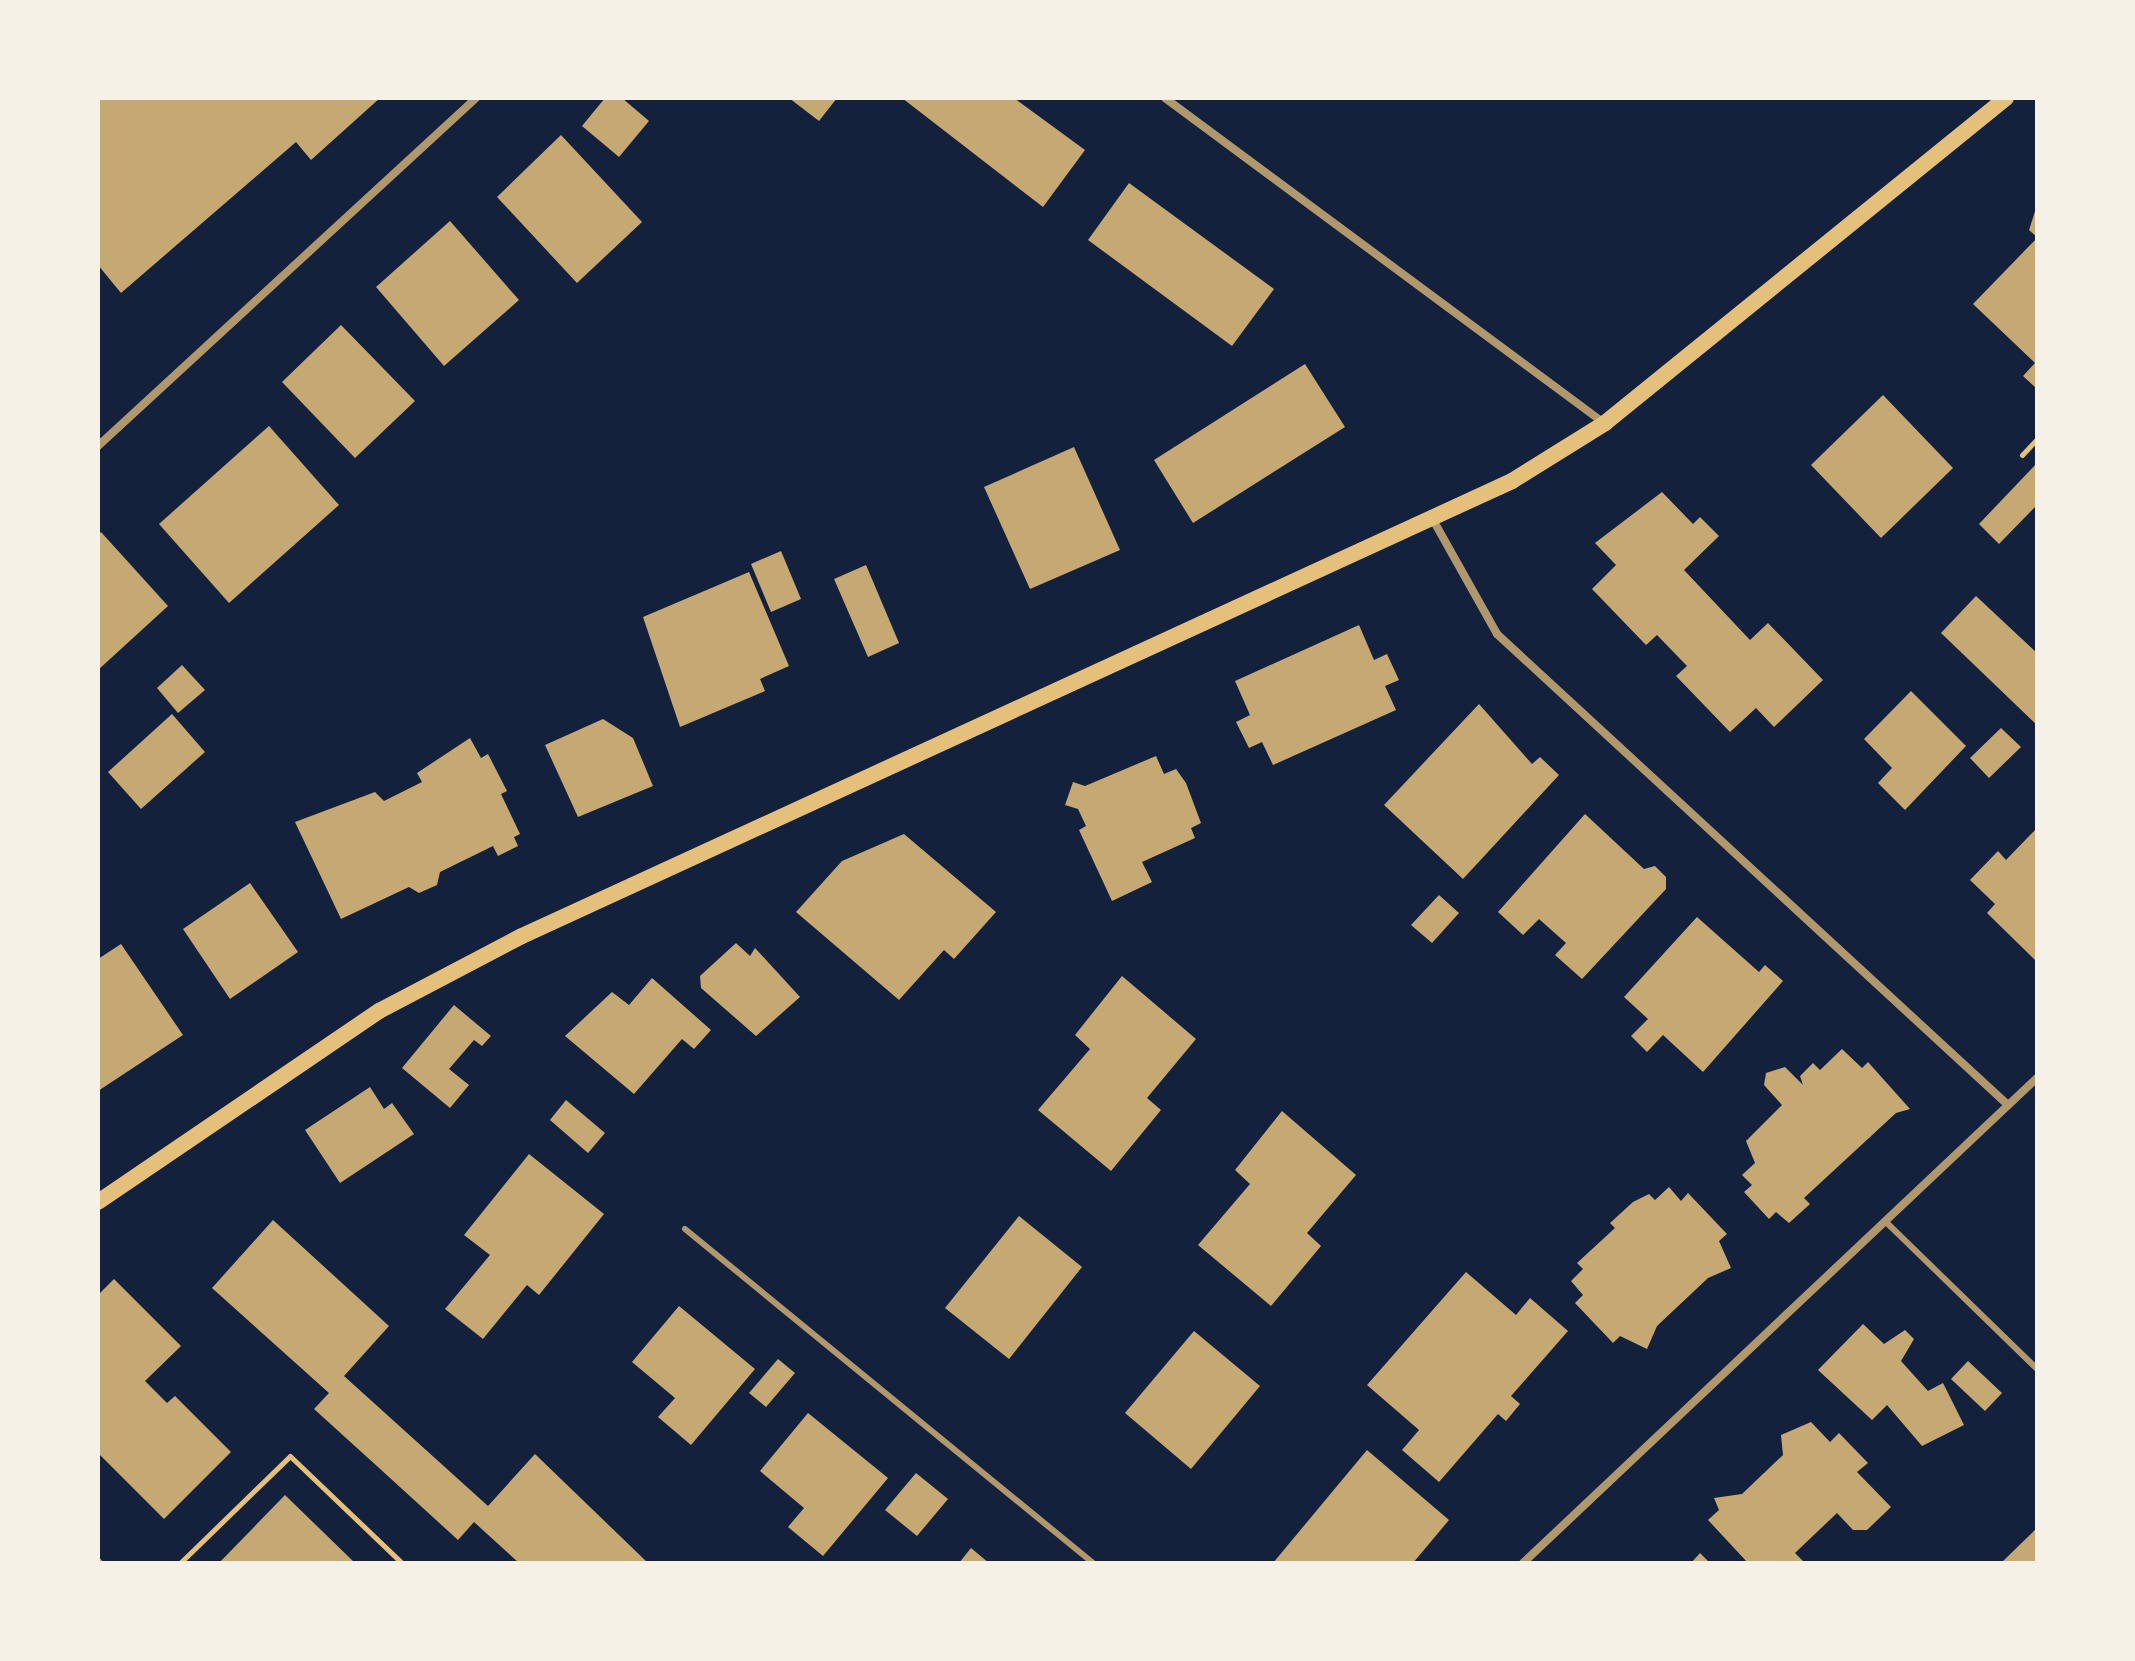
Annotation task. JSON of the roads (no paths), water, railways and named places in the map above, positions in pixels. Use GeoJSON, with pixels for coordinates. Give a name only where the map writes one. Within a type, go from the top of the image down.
{"type":"FeatureCollection","features":[{"type":"Feature","properties":{"kind":"main road"},"geometry":{"type":"LineString","coordinates":[[98,1202],[379,1011],[522,936],[1512,481],[1605,423],[2006,98]]}},
{"type":"Feature","properties":{"kind":"street"},"geometry":{"type":"LineString","coordinates":[[98,446],[476,98]]}},
{"type":"Feature","properties":{"kind":"street"},"geometry":{"type":"LineString","coordinates":[[1165,98],[1605,423]]}},
{"type":"Feature","properties":{"kind":"street"},"geometry":{"type":"LineString","coordinates":[[1432,518],[1497,634],[2008,1105]]}},
{"type":"Feature","properties":{"kind":"street"},"geometry":{"type":"LineString","coordinates":[[1523,1563],[1887,1223],[2037,1078]]}},
{"type":"Feature","properties":{"kind":"lane"},"geometry":{"type":"LineString","coordinates":[[1887,1223],[2037,1369]]}},
{"type":"Feature","properties":{"kind":"lane"},"geometry":{"type":"LineString","coordinates":[[685,1229],[1093,1563]]}}]}
